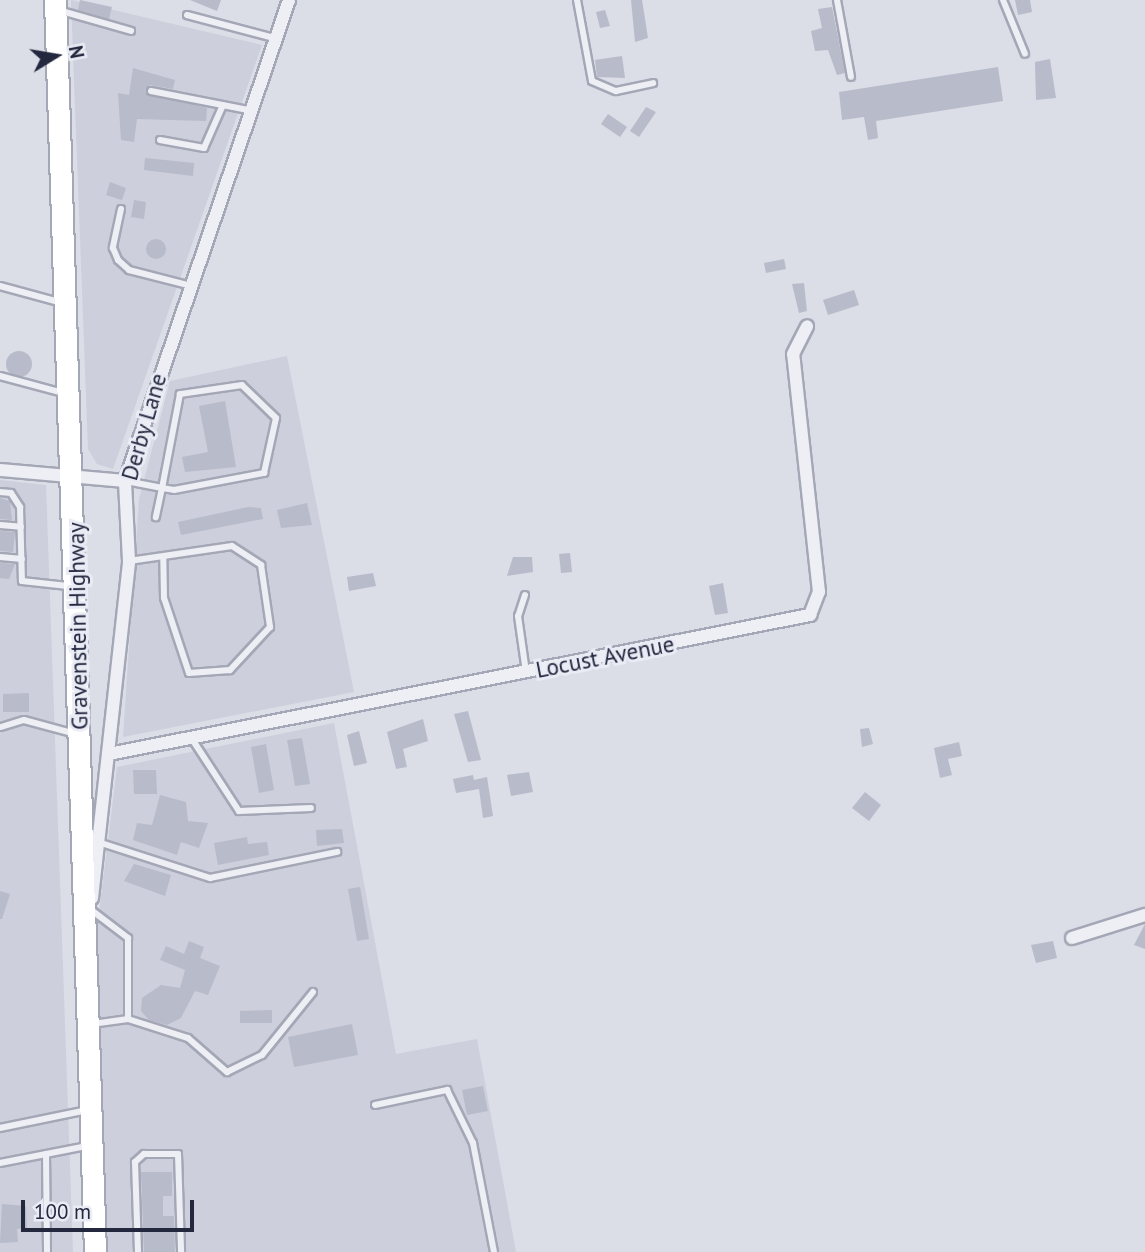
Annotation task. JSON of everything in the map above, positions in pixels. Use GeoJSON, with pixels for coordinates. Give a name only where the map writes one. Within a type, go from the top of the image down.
{"type":"FeatureCollection","features":[{"type":"Feature","properties":{"kind":"main road","name":"Gravenstein Highway"},"geometry":{"type":"LineString","coordinates":[[55,5],[74,476],[95,1252]]}},
{"type":"Feature","properties":{"kind":"street","name":"Derby Lane"},"geometry":{"type":"LineString","coordinates":[[86,958],[129,561],[125,481],[188,285],[289,0]]}},
{"type":"Feature","properties":{"kind":"street","name":"Locust Avenue"},"geometry":{"type":"LineString","coordinates":[[109,754],[810,615],[819,592],[793,354],[807,326]]}},
{"type":"Feature","properties":{"kind":"street"},"geometry":{"type":"LineString","coordinates":[[0,470],[125,481]]}},
{"type":"Feature","properties":{"kind":"street"},"geometry":{"type":"LineString","coordinates":[[1072,938],[1145,915]]}},
{"type":"Feature","properties":{"kind":"lane"},"geometry":{"type":"LineString","coordinates":[[577,0],[592,81],[616,91],[653,83]]}},
{"type":"Feature","properties":{"kind":"lane"},"geometry":{"type":"LineString","coordinates":[[837,0],[851,77]]}},
{"type":"Feature","properties":{"kind":"lane"},"geometry":{"type":"LineString","coordinates":[[1003,0],[1025,54]]}},
{"type":"Feature","properties":{"kind":"lane"},"geometry":{"type":"LineString","coordinates":[[55,5],[131,32]]}},
{"type":"Feature","properties":{"kind":"lane"},"geometry":{"type":"LineString","coordinates":[[187,15],[274,38]]}},
{"type":"Feature","properties":{"kind":"lane"},"geometry":{"type":"LineString","coordinates":[[151,91],[248,110]]}},
{"type":"Feature","properties":{"kind":"lane"},"geometry":{"type":"LineString","coordinates":[[160,141],[204,148],[223,104]]}},
{"type":"Feature","properties":{"kind":"lane"},"geometry":{"type":"LineString","coordinates":[[121,209],[113,248],[118,260],[129,270],[188,285]]}},
{"type":"Feature","properties":{"kind":"lane"},"geometry":{"type":"LineString","coordinates":[[0,286],[68,304]]}},
{"type":"Feature","properties":{"kind":"lane"},"geometry":{"type":"LineString","coordinates":[[0,376],[71,396]]}},
{"type":"Feature","properties":{"kind":"lane"},"geometry":{"type":"LineString","coordinates":[[125,481],[162,488],[264,473],[276,418],[242,385],[180,394],[162,488],[156,517]]}},
{"type":"Feature","properties":{"kind":"lane"},"geometry":{"type":"LineString","coordinates":[[0,492],[17,499],[21,527],[22,581],[77,587]]}},
{"type":"Feature","properties":{"kind":"lane"},"geometry":{"type":"LineString","coordinates":[[0,525],[21,527]]}},
{"type":"Feature","properties":{"kind":"lane"},"geometry":{"type":"LineString","coordinates":[[129,561],[163,559],[232,546],[261,565],[270,627],[230,670],[189,673],[164,598],[163,559]]}},
{"type":"Feature","properties":{"kind":"lane"},"geometry":{"type":"LineString","coordinates":[[0,557],[22,559]]}},
{"type":"Feature","properties":{"kind":"lane"},"geometry":{"type":"LineString","coordinates":[[525,595],[518,616],[526,672]]}},
{"type":"Feature","properties":{"kind":"lane"},"geometry":{"type":"LineString","coordinates":[[1,727],[24,720],[81,735]]}},
{"type":"Feature","properties":{"kind":"lane"},"geometry":{"type":"LineString","coordinates":[[191,737],[239,811],[311,808]]}},
{"type":"Feature","properties":{"kind":"lane"},"geometry":{"type":"LineString","coordinates":[[98,842],[210,878],[337,852]]}},
{"type":"Feature","properties":{"kind":"lane"},"geometry":{"type":"LineString","coordinates":[[90,909],[128,938],[128,1019]]}},
{"type":"Feature","properties":{"kind":"lane"},"geometry":{"type":"LineString","coordinates":[[88,1025],[128,1019],[188,1038],[227,1072],[262,1055],[313,992]]}},
{"type":"Feature","properties":{"kind":"lane"},"geometry":{"type":"LineString","coordinates":[[375,1105],[447,1090],[473,1143],[494,1252]]}},
{"type":"Feature","properties":{"kind":"lane"},"geometry":{"type":"LineString","coordinates":[[0,1128],[90,1110]]}},
{"type":"Feature","properties":{"kind":"lane"},"geometry":{"type":"LineString","coordinates":[[0,1163],[91,1146]]}},
{"type":"Feature","properties":{"kind":"lane"},"geometry":{"type":"LineString","coordinates":[[46,1154],[47,1252]]}},
{"type":"Feature","properties":{"kind":"lane"},"geometry":{"type":"LineString","coordinates":[[138,1252],[135,1162],[144,1154],[178,1154],[181,1252]]}},
{"type":"Feature","properties":{"kind":"shaded area"},"geometry":{"type":"Polygon","coordinates":[[[71,0],[262,45],[113,469],[97,464],[88,449],[71,0]]]}},
{"type":"Feature","properties":{"kind":"shaded area"},"geometry":{"type":"Polygon","coordinates":[[[287,356],[354,692],[123,737],[139,499],[170,381],[287,356]]]}},
{"type":"Feature","properties":{"kind":"shaded area"},"geometry":{"type":"Polygon","coordinates":[[[0,480],[46,485],[73,1252],[0,1252],[0,480]]]}},
{"type":"Feature","properties":{"kind":"shaded area"},"geometry":{"type":"Polygon","coordinates":[[[334,723],[396,1054],[477,1039],[516,1252],[107,1252],[96,937],[117,767],[334,723]]]}},
{"type":"Feature","properties":{"kind":"building"},"geometry":{"type":"Polygon","coordinates":[[[80,0],[112,7],[109,19],[78,10],[80,0]]]}},
{"type":"Feature","properties":{"kind":"building"},"geometry":{"type":"Polygon","coordinates":[[[190,0],[221,0],[217,11],[190,0]]]}},
{"type":"Feature","properties":{"kind":"building"},"geometry":{"type":"Polygon","coordinates":[[[631,0],[642,0],[648,38],[635,42],[631,0]]]}},
{"type":"Feature","properties":{"kind":"building"},"geometry":{"type":"Polygon","coordinates":[[[1015,0],[1030,0],[1032,12],[1018,15],[1015,0]]]}},
{"type":"Feature","properties":{"kind":"building"},"geometry":{"type":"Polygon","coordinates":[[[832,7],[845,73],[837,75],[828,50],[815,51],[811,31],[822,28],[818,9],[832,7]]]}},
{"type":"Feature","properties":{"kind":"building"},"geometry":{"type":"Polygon","coordinates":[[[605,10],[610,26],[600,28],[596,12],[605,10]]]}},
{"type":"Feature","properties":{"kind":"building"},"geometry":{"type":"Polygon","coordinates":[[[622,56],[625,78],[597,77],[595,60],[622,56]]]}},
{"type":"Feature","properties":{"kind":"building"},"geometry":{"type":"Polygon","coordinates":[[[1050,59],[1056,98],[1036,100],[1035,62],[1050,59]]]}},
{"type":"Feature","properties":{"kind":"building"},"geometry":{"type":"Polygon","coordinates":[[[998,67],[1003,101],[876,121],[878,138],[868,140],[864,117],[842,120],[839,92],[998,67]]]}},
{"type":"Feature","properties":{"kind":"building"},"geometry":{"type":"Polygon","coordinates":[[[133,68],[175,80],[173,89],[150,85],[146,93],[207,108],[206,121],[137,119],[134,142],[121,140],[118,93],[129,95],[133,68]]]}},
{"type":"Feature","properties":{"kind":"building"},"geometry":{"type":"Polygon","coordinates":[[[646,107],[656,112],[639,137],[630,131],[646,107]]]}},
{"type":"Feature","properties":{"kind":"building"},"geometry":{"type":"Polygon","coordinates":[[[608,114],[627,127],[620,137],[601,124],[608,114]]]}},
{"type":"Feature","properties":{"kind":"building"},"geometry":{"type":"Polygon","coordinates":[[[145,158],[194,163],[193,176],[144,170],[145,158]]]}},
{"type":"Feature","properties":{"kind":"building"},"geometry":{"type":"Polygon","coordinates":[[[110,182],[126,188],[122,200],[106,195],[110,182]]]}},
{"type":"Feature","properties":{"kind":"building"},"geometry":{"type":"Polygon","coordinates":[[[134,200],[146,202],[144,219],[131,217],[134,200]]]}},
{"type":"Feature","properties":{"kind":"building"},"geometry":{"type":"Polygon","coordinates":[[[152,239],[160,239],[166,249],[160,259],[152,259],[146,253],[146,245],[152,239]]]}},
{"type":"Feature","properties":{"kind":"building"},"geometry":{"type":"Polygon","coordinates":[[[784,259],[786,269],[766,273],[764,263],[784,259]]]}},
{"type":"Feature","properties":{"kind":"building"},"geometry":{"type":"Polygon","coordinates":[[[804,283],[807,311],[799,313],[792,284],[804,283]]]}},
{"type":"Feature","properties":{"kind":"building"},"geometry":{"type":"Polygon","coordinates":[[[854,290],[859,305],[828,315],[823,300],[854,290]]]}},
{"type":"Feature","properties":{"kind":"building"},"geometry":{"type":"Polygon","coordinates":[[[19,351],[28,355],[32,364],[28,373],[19,377],[10,373],[6,364],[10,355],[19,351]]]}},
{"type":"Feature","properties":{"kind":"building"},"geometry":{"type":"Polygon","coordinates":[[[225,401],[236,467],[185,472],[182,457],[208,452],[199,406],[225,401]]]}},
{"type":"Feature","properties":{"kind":"building"},"geometry":{"type":"Polygon","coordinates":[[[0,498],[10,501],[12,520],[0,519],[0,498]]]}},
{"type":"Feature","properties":{"kind":"building"},"geometry":{"type":"Polygon","coordinates":[[[307,503],[312,525],[281,528],[277,510],[307,503]]]}},
{"type":"Feature","properties":{"kind":"building"},"geometry":{"type":"Polygon","coordinates":[[[248,507],[261,508],[263,519],[181,535],[178,522],[248,507]]]}},
{"type":"Feature","properties":{"kind":"building"},"geometry":{"type":"Polygon","coordinates":[[[0,531],[15,532],[13,552],[0,551],[0,531]]]}},
{"type":"Feature","properties":{"kind":"building"},"geometry":{"type":"Polygon","coordinates":[[[570,553],[572,572],[561,573],[559,554],[570,553]]]}},
{"type":"Feature","properties":{"kind":"building"},"geometry":{"type":"Polygon","coordinates":[[[513,557],[532,557],[533,572],[507,576],[513,557]]]}},
{"type":"Feature","properties":{"kind":"building"},"geometry":{"type":"Polygon","coordinates":[[[0,563],[15,564],[9,579],[0,578],[0,563]]]}},
{"type":"Feature","properties":{"kind":"building"},"geometry":{"type":"Polygon","coordinates":[[[373,573],[376,586],[349,591],[347,577],[373,573]]]}},
{"type":"Feature","properties":{"kind":"building"},"geometry":{"type":"Polygon","coordinates":[[[723,583],[728,613],[715,615],[709,586],[723,583]]]}},
{"type":"Feature","properties":{"kind":"building"},"geometry":{"type":"Polygon","coordinates":[[[29,693],[29,712],[3,712],[3,694],[29,693]]]}},
{"type":"Feature","properties":{"kind":"building"},"geometry":{"type":"Polygon","coordinates":[[[468,711],[481,760],[468,762],[454,714],[468,711]]]}},
{"type":"Feature","properties":{"kind":"building"},"geometry":{"type":"Polygon","coordinates":[[[423,719],[428,741],[403,749],[407,767],[396,769],[387,732],[423,719]]]}},
{"type":"Feature","properties":{"kind":"building"},"geometry":{"type":"Polygon","coordinates":[[[869,728],[873,744],[862,747],[860,729],[869,728]]]}},
{"type":"Feature","properties":{"kind":"building"},"geometry":{"type":"Polygon","coordinates":[[[359,731],[367,763],[354,766],[347,735],[359,731]]]}},
{"type":"Feature","properties":{"kind":"building"},"geometry":{"type":"Polygon","coordinates":[[[302,738],[310,784],[295,786],[287,740],[302,738]]]}},
{"type":"Feature","properties":{"kind":"building"},"geometry":{"type":"Polygon","coordinates":[[[959,742],[962,756],[948,759],[952,775],[940,778],[934,748],[959,742]]]}},
{"type":"Feature","properties":{"kind":"building"},"geometry":{"type":"Polygon","coordinates":[[[266,744],[274,790],[259,793],[251,747],[266,744]]]}},
{"type":"Feature","properties":{"kind":"building"},"geometry":{"type":"Polygon","coordinates":[[[133,770],[156,770],[157,794],[134,794],[133,770]]]}},
{"type":"Feature","properties":{"kind":"building"},"geometry":{"type":"Polygon","coordinates":[[[529,772],[533,792],[511,796],[507,775],[529,772]]]}},
{"type":"Feature","properties":{"kind":"building"},"geometry":{"type":"Polygon","coordinates":[[[473,775],[474,780],[487,777],[493,816],[483,818],[479,789],[456,793],[453,779],[473,775]]]}},
{"type":"Feature","properties":{"kind":"building"},"geometry":{"type":"Polygon","coordinates":[[[865,792],[881,805],[869,821],[852,808],[865,792]]]}},
{"type":"Feature","properties":{"kind":"building"},"geometry":{"type":"Polygon","coordinates":[[[160,795],[186,802],[188,821],[208,823],[199,848],[181,842],[177,855],[133,840],[137,823],[152,825],[160,795]]]}},
{"type":"Feature","properties":{"kind":"building"},"geometry":{"type":"Polygon","coordinates":[[[342,829],[344,843],[317,846],[316,830],[342,829]]]}},
{"type":"Feature","properties":{"kind":"building"},"geometry":{"type":"Polygon","coordinates":[[[247,837],[248,844],[267,842],[269,855],[218,865],[214,843],[247,837]]]}},
{"type":"Feature","properties":{"kind":"building"},"geometry":{"type":"Polygon","coordinates":[[[134,864],[171,875],[165,896],[124,881],[134,864]]]}},
{"type":"Feature","properties":{"kind":"building"},"geometry":{"type":"Polygon","coordinates":[[[360,887],[369,939],[357,941],[348,889],[360,887]]]}},
{"type":"Feature","properties":{"kind":"building"},"geometry":{"type":"Polygon","coordinates":[[[0,891],[10,894],[2,919],[0,919],[0,891]]]}},
{"type":"Feature","properties":{"kind":"building"},"geometry":{"type":"Polygon","coordinates":[[[1145,924],[1145,949],[1134,945],[1145,924]]]}},
{"type":"Feature","properties":{"kind":"building"},"geometry":{"type":"Polygon","coordinates":[[[189,941],[204,947],[200,958],[220,966],[208,995],[195,991],[181,1018],[167,1025],[149,1020],[141,1011],[142,998],[161,985],[180,988],[185,970],[160,960],[166,946],[184,954],[189,941]]]}},
{"type":"Feature","properties":{"kind":"building"},"geometry":{"type":"Polygon","coordinates":[[[1053,941],[1057,958],[1036,963],[1031,945],[1053,941]]]}},
{"type":"Feature","properties":{"kind":"building"},"geometry":{"type":"Polygon","coordinates":[[[272,1010],[272,1023],[240,1023],[240,1011],[272,1010]]]}},
{"type":"Feature","properties":{"kind":"building"},"geometry":{"type":"Polygon","coordinates":[[[352,1024],[358,1055],[294,1067],[288,1037],[352,1024]]]}},
{"type":"Feature","properties":{"kind":"building"},"geometry":{"type":"Polygon","coordinates":[[[483,1086],[488,1111],[467,1115],[462,1090],[483,1086]]]}},
{"type":"Feature","properties":{"kind":"building"},"geometry":{"type":"Polygon","coordinates":[[[141,1172],[172,1172],[172,1196],[163,1196],[163,1216],[174,1216],[175,1252],[144,1252],[141,1172]]]}},
{"type":"Feature","properties":{"kind":"building"},"geometry":{"type":"Polygon","coordinates":[[[2,1204],[26,1206],[27,1228],[17,1229],[18,1242],[0,1243],[2,1204]]]}}]}
